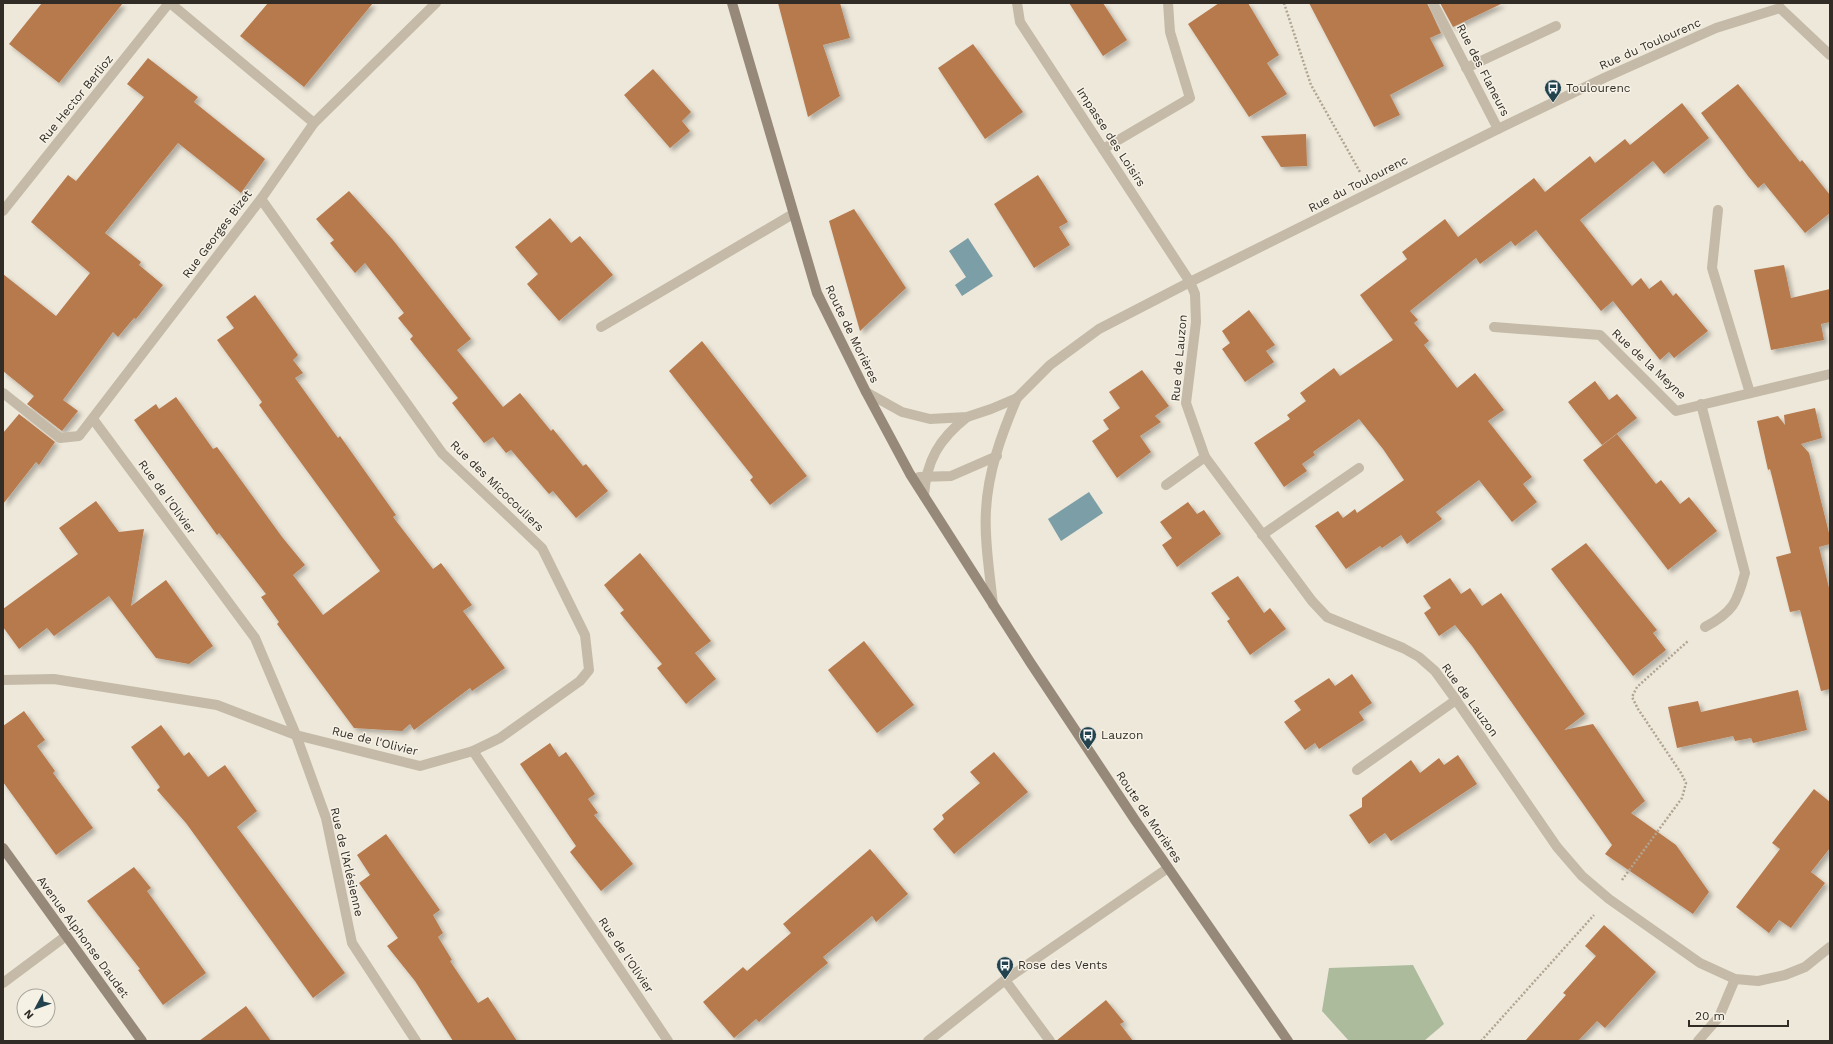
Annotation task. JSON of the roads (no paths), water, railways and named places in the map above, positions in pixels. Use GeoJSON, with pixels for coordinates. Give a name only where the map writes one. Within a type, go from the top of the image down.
{"type":"FeatureCollection","features":[{"type":"Feature","properties":{"kind":"main road","name":"Route de Morières"},"geometry":{"type":"LineString","coordinates":[[732,3],[816,293],[866,392],[910,474],[993,605],[1088,750],[1288,1041]]}},
{"type":"Feature","properties":{"kind":"main road","name":"Avenue Alphonse Daudet"},"geometry":{"type":"LineString","coordinates":[[3,848],[142,1041]]}},
{"type":"Feature","properties":{"kind":"street"},"geometry":{"type":"LineString","coordinates":[[169,3],[314,123]]}},
{"type":"Feature","properties":{"kind":"street","name":"Rue Hector Berlioz"},"geometry":{"type":"LineString","coordinates":[[3,211],[169,3]]}},
{"type":"Feature","properties":{"kind":"street","name":"Rue Georges Bizet"},"geometry":{"type":"LineString","coordinates":[[3,394],[60,438],[79,436],[260,199],[314,123],[436,3]]}},
{"type":"Feature","properties":{"kind":"street","name":"Impasse des Loisirs"},"geometry":{"type":"LineString","coordinates":[[1017,3],[1020,22],[1190,282]]}},
{"type":"Feature","properties":{"kind":"street"},"geometry":{"type":"LineString","coordinates":[[1103,149],[1190,98],[1170,32],[1168,3]]}},
{"type":"Feature","properties":{"kind":"street","name":"Rue des Flaneurs"},"geometry":{"type":"LineString","coordinates":[[1433,3],[1498,128]]}},
{"type":"Feature","properties":{"kind":"street"},"geometry":{"type":"LineString","coordinates":[[1781,5],[1830,56]]}},
{"type":"Feature","properties":{"kind":"street","name":"Rue du Toulourenc"},"geometry":{"type":"LineString","coordinates":[[866,392],[902,412],[930,420],[967,417],[991,410],[1017,398],[1050,366],[1099,329],[1190,282],[1498,128],[1716,28],[1781,5]]}},
{"type":"Feature","properties":{"kind":"street"},"geometry":{"type":"LineString","coordinates":[[1466,68],[1556,26]]}},
{"type":"Feature","properties":{"kind":"street","name":"Rue des Micocouliers"},"geometry":{"type":"LineString","coordinates":[[260,199],[442,453],[542,548],[585,635],[589,670],[580,681],[500,738],[473,751]]}},
{"type":"Feature","properties":{"kind":"street"},"geometry":{"type":"LineString","coordinates":[[1718,210],[1712,268],[1750,392]]}},
{"type":"Feature","properties":{"kind":"street"},"geometry":{"type":"LineString","coordinates":[[601,327],[793,214]]}},
{"type":"Feature","properties":{"kind":"street","name":"Rue de Lauzon"},"geometry":{"type":"LineString","coordinates":[[1190,282],[1195,294],[1196,322],[1186,403],[1206,457],[1262,535],[1312,601],[1327,617],[1403,648],[1419,657],[1434,671],[1456,700],[1557,847],[1582,876],[1608,899],[1700,963],[1735,979],[1758,980],[1785,974],[1805,967],[1830,947]]}},
{"type":"Feature","properties":{"kind":"street","name":"Rue de la Meyne"},"geometry":{"type":"LineString","coordinates":[[1494,327],[1600,335],[1676,411],[1830,374]]}},
{"type":"Feature","properties":{"kind":"street","name":"Route de Morières"},"geometry":{"type":"LineString","coordinates":[[993,605],[987,547],[986,510],[990,479],[996,456],[1004,429],[1017,398]]}},
{"type":"Feature","properties":{"kind":"street"},"geometry":{"type":"LineString","coordinates":[[1701,404],[1745,573],[1739,597],[1724,616],[1705,627]]}},
{"type":"Feature","properties":{"kind":"street","name":"Rue du Toulourenc"},"geometry":{"type":"LineString","coordinates":[[924,496],[925,478],[939,444],[951,429],[967,417]]}},
{"type":"Feature","properties":{"kind":"street","name":"Rue de l'Olivier"},"geometry":{"type":"LineString","coordinates":[[93,419],[255,638],[296,735],[420,766],[473,751],[668,1041]]}},
{"type":"Feature","properties":{"kind":"street"},"geometry":{"type":"LineString","coordinates":[[910,474],[925,478],[951,476],[996,456]]}},
{"type":"Feature","properties":{"kind":"street"},"geometry":{"type":"LineString","coordinates":[[1166,484],[1206,457]]}},
{"type":"Feature","properties":{"kind":"street"},"geometry":{"type":"LineString","coordinates":[[1262,535],[1359,468]]}},
{"type":"Feature","properties":{"kind":"street"},"geometry":{"type":"LineString","coordinates":[[3,680],[54,678],[217,705],[296,735]]}},
{"type":"Feature","properties":{"kind":"street"},"geometry":{"type":"LineString","coordinates":[[1357,770],[1456,700]]}},
{"type":"Feature","properties":{"kind":"street","name":"Rue de l'Arlésienne"},"geometry":{"type":"LineString","coordinates":[[296,735],[326,818],[352,943],[416,1041]]}},
{"type":"Feature","properties":{"kind":"street"},"geometry":{"type":"LineString","coordinates":[[928,1041],[1005,980],[1168,868]]}},
{"type":"Feature","properties":{"kind":"street"},"geometry":{"type":"LineString","coordinates":[[3,983],[66,936]]}},
{"type":"Feature","properties":{"kind":"street"},"geometry":{"type":"LineString","coordinates":[[1698,1041],[1719,1017],[1735,979]]}},
{"type":"Feature","properties":{"kind":"street"},"geometry":{"type":"LineString","coordinates":[[1005,980],[1050,1041]]}},
{"type":"Feature","properties":{"kind":"water"},"geometry":{"type":"Polygon","coordinates":[[[968,238],[993,276],[962,296],[955,285],[966,277],[949,251],[968,238]]]}},
{"type":"Feature","properties":{"kind":"water"},"geometry":{"type":"Polygon","coordinates":[[[1089,492],[1103,513],[1061,541],[1048,519],[1089,492]]]}},
{"type":"Feature","properties":{"kind":"place","name":"Toulourenc"},"geometry":{"type":"Point","coordinates":[1553,103]}},
{"type":"Feature","properties":{"kind":"place","name":"Lauzon"},"geometry":{"type":"Point","coordinates":[1088,750]}},
{"type":"Feature","properties":{"kind":"place","name":"Rose des Vents"},"geometry":{"type":"Point","coordinates":[1005,980]}}]}
